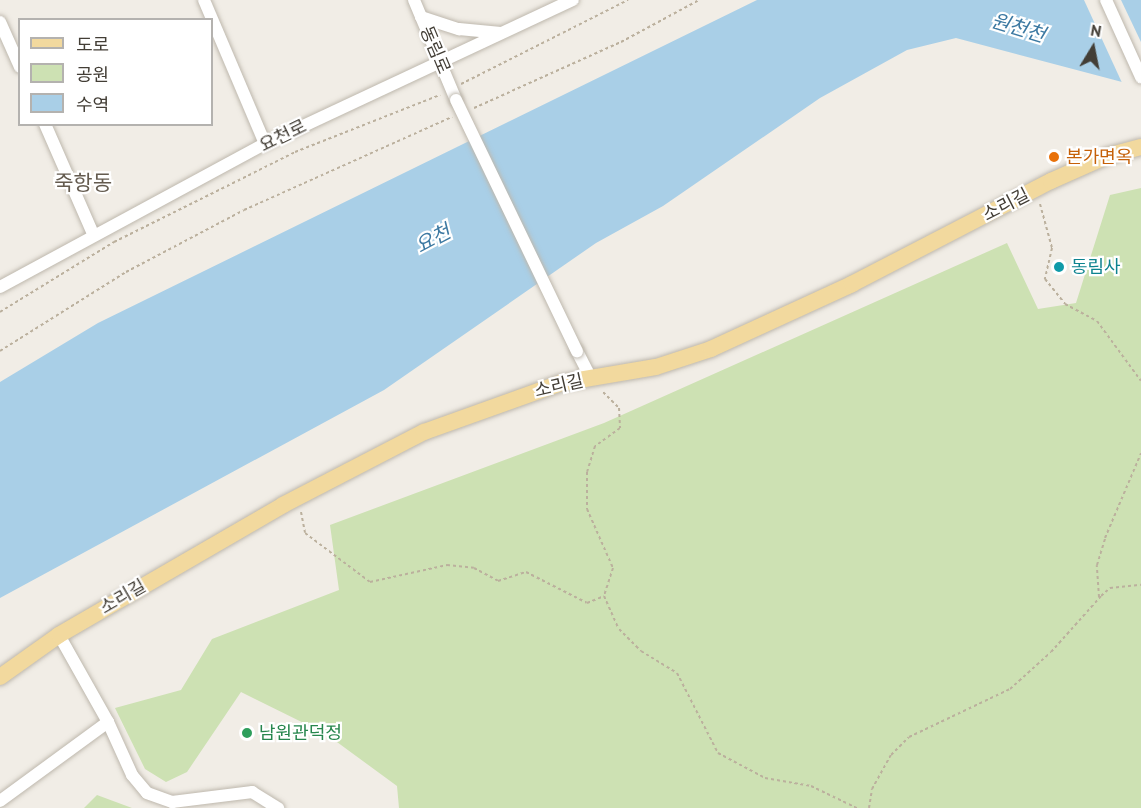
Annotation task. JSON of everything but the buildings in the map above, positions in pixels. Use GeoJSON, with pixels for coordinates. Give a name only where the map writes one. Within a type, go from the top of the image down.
{"type":"FeatureCollection","features":[{"type":"Feature","properties":{"kind":"main road","name":"소리길"},"geometry":{"type":"LineString","coordinates":[[0,677],[59,635],[292,500],[424,432],[525,394],[591,378],[656,367],[711,349],[852,284],[1035,190],[1107,156],[1141,147]]}},
{"type":"Feature","properties":{"kind":"street"},"geometry":{"type":"LineString","coordinates":[[204,0],[212,18]]}},
{"type":"Feature","properties":{"kind":"street","name":"동림로"},"geometry":{"type":"LineString","coordinates":[[414,0],[455,95],[591,378]]}},
{"type":"Feature","properties":{"kind":"street","name":"요천로"},"geometry":{"type":"LineString","coordinates":[[0,287],[93,234],[265,144],[439,60],[573,0]]}},
{"type":"Feature","properties":{"kind":"street"},"geometry":{"type":"LineString","coordinates":[[1106,0],[1141,77]]}},
{"type":"Feature","properties":{"kind":"street"},"geometry":{"type":"LineString","coordinates":[[421,17],[459,29],[502,33]]}},
{"type":"Feature","properties":{"kind":"street"},"geometry":{"type":"LineString","coordinates":[[213,21],[265,144]]}},
{"type":"Feature","properties":{"kind":"street"},"geometry":{"type":"LineString","coordinates":[[0,22],[18,62]]}},
{"type":"Feature","properties":{"kind":"street"},"geometry":{"type":"LineString","coordinates":[[46,126],[93,234]]}},
{"type":"Feature","properties":{"kind":"street"},"geometry":{"type":"LineString","coordinates":[[59,635],[108,722],[132,775],[147,793],[172,802],[252,792],[278,808]]}},
{"type":"Feature","properties":{"kind":"street"},"geometry":{"type":"LineString","coordinates":[[0,801],[108,722]]}},
{"type":"Feature","properties":{"kind":"path"},"geometry":{"type":"LineString","coordinates":[[0,312],[114,242],[295,152],[455,95],[481,70],[628,0]]}},
{"type":"Feature","properties":{"kind":"path"},"geometry":{"type":"LineString","coordinates":[[467,111],[621,42],[699,0]]}},
{"type":"Feature","properties":{"kind":"path"},"geometry":{"type":"LineString","coordinates":[[0,351],[126,272],[244,210],[457,115]]}},
{"type":"Feature","properties":{"kind":"path"},"geometry":{"type":"LineString","coordinates":[[1035,190],[1052,248],[1045,279],[1065,304],[1097,321],[1141,381]]}},
{"type":"Feature","properties":{"kind":"path"},"geometry":{"type":"LineString","coordinates":[[591,378],[619,408],[620,428],[595,446],[587,472],[587,509],[613,568],[604,596],[619,629],[641,651],[677,673],[718,753],[765,778],[810,786],[857,808]]}},
{"type":"Feature","properties":{"kind":"path"},"geometry":{"type":"LineString","coordinates":[[1099,597],[1097,565],[1105,538],[1141,453]]}},
{"type":"Feature","properties":{"kind":"path"},"geometry":{"type":"LineString","coordinates":[[292,500],[301,509],[305,533],[370,582],[447,565],[474,568],[498,581],[526,572],[587,603],[604,596]]}},
{"type":"Feature","properties":{"kind":"path"},"geometry":{"type":"LineString","coordinates":[[869,808],[872,789],[891,755],[909,736],[1010,689],[1051,652],[1099,597],[1110,588],[1141,585]]}},
{"type":"Feature","properties":{"kind":"green space"},"geometry":{"type":"Polygon","coordinates":[[[1141,188],[1141,808],[399,808],[397,786],[326,734],[241,692],[187,772],[166,782],[145,769],[115,708],[181,690],[212,639],[339,590],[330,525],[604,423],[1007,243],[1038,309],[1076,303],[1110,195],[1141,188]]]}},
{"type":"Feature","properties":{"kind":"green space"},"geometry":{"type":"Polygon","coordinates":[[[97,795],[132,808],[84,808],[97,795]]]}},
{"type":"Feature","properties":{"kind":"water"},"geometry":{"type":"Polygon","coordinates":[[[757,0],[1141,0],[1141,87],[956,38],[907,50],[820,98],[663,206],[596,243],[384,390],[0,598],[0,382],[98,323],[757,0]]]}},
{"type":"Feature","properties":{"kind":"pier"},"geometry":{"type":"Polygon","coordinates":[[[1084,0],[1121,0],[1141,42],[1141,90],[1123,85],[1084,0]]]}},
{"type":"Feature","properties":{"kind":"place","name":"본가면옥"},"geometry":{"type":"Point","coordinates":[1054,157]}},
{"type":"Feature","properties":{"kind":"place","name":"동림사"},"geometry":{"type":"Point","coordinates":[1059,267]}},
{"type":"Feature","properties":{"kind":"place","name":"남원관덕정"},"geometry":{"type":"Point","coordinates":[247,733]}},
{"type":"Feature","properties":{"kind":"district","name":"죽항동"},"geometry":{"type":"Point","coordinates":[83,183]}},
{"type":"Feature","properties":{"kind":"water label","name":"원천천"},"geometry":{"type":"Point","coordinates":[1018,28]}},
{"type":"Feature","properties":{"kind":"water label","name":"요천"},"geometry":{"type":"Point","coordinates":[433,239]}}]}
